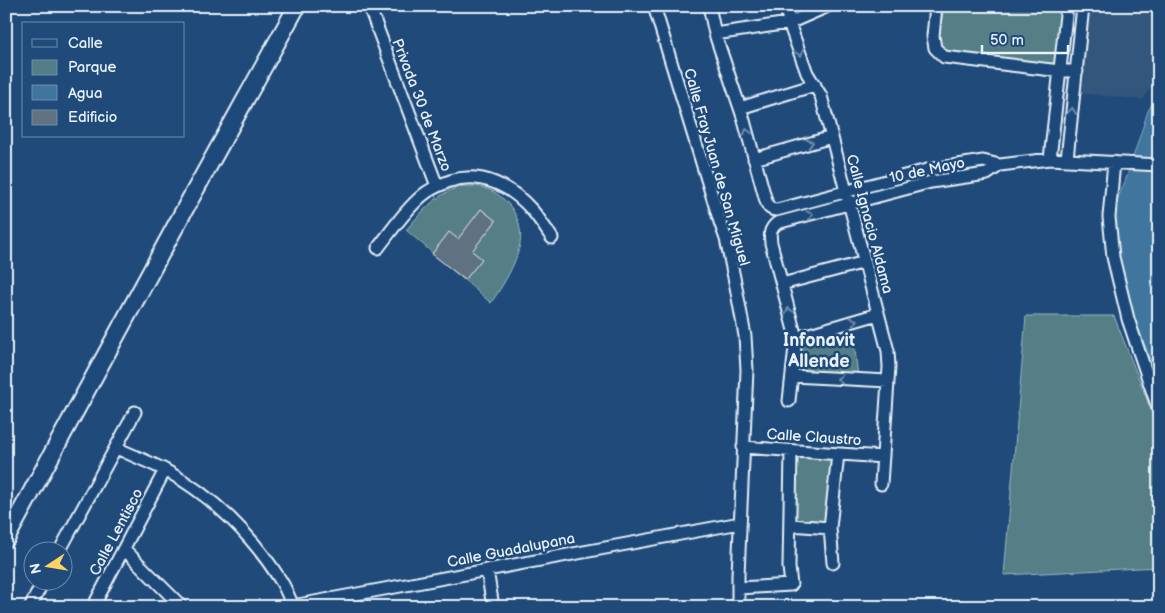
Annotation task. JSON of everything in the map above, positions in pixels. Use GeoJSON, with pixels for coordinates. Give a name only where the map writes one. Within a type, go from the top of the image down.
{"type":"FeatureCollection","features":[{"type":"Feature","properties":{"kind":"main road"},"geometry":{"type":"LineString","coordinates":[[6,540],[297,6]]}},
{"type":"Feature","properties":{"kind":"street","name":"Privada 30 de Marzo"},"geometry":{"type":"LineString","coordinates":[[370,6],[437,186]]}},
{"type":"Feature","properties":{"kind":"street","name":"Calle Fray Juan de San Miguel"},"geometry":{"type":"LineString","coordinates":[[654,6],[726,239],[745,336],[747,370],[738,607]]}},
{"type":"Feature","properties":{"kind":"street"},"geometry":{"type":"LineString","coordinates":[[709,6],[715,34],[740,108],[754,159],[832,137]]}},
{"type":"Feature","properties":{"kind":"street","name":"Calle Ignacio Aldama"},"geometry":{"type":"LineString","coordinates":[[786,6],[789,23],[807,73],[821,96],[888,351],[888,381],[881,484]]}},
{"type":"Feature","properties":{"kind":"street"},"geometry":{"type":"LineString","coordinates":[[715,34],[789,23],[828,6]]}},
{"type":"Feature","properties":{"kind":"street"},"geometry":{"type":"LineString","coordinates":[[936,6],[933,36],[935,48],[944,57],[1060,71],[1077,70]]}},
{"type":"Feature","properties":{"kind":"street"},"geometry":{"type":"LineString","coordinates":[[1050,158],[1067,6]]}},
{"type":"Feature","properties":{"kind":"street"},"geometry":{"type":"LineString","coordinates":[[1068,159],[1083,6]]}},
{"type":"Feature","properties":{"kind":"street"},"geometry":{"type":"LineString","coordinates":[[740,108],[815,85]]}},
{"type":"Feature","properties":{"kind":"street","name":"10 de Mayo"},"geometry":{"type":"LineString","coordinates":[[754,159],[768,207],[772,210],[927,170],[983,161],[1000,165],[1050,158],[1159,165]]}},
{"type":"Feature","properties":{"kind":"street"},"geometry":{"type":"LineString","coordinates":[[1114,162],[1110,217],[1113,257],[1128,319],[1159,411]]}},
{"type":"Feature","properties":{"kind":"street","name":"10 de Mayo"},"geometry":{"type":"LineString","coordinates":[[782,284],[770,236],[772,228],[777,224],[932,182],[987,174],[1000,165]]}},
{"type":"Feature","properties":{"kind":"street"},"geometry":{"type":"LineString","coordinates":[[940,168],[942,181]]}},
{"type":"Feature","properties":{"kind":"street","name":"Privada 30 de Marzo"},"geometry":{"type":"LineString","coordinates":[[378,248],[423,195],[437,186],[460,178],[485,178],[508,188],[531,209],[552,238]]}},
{"type":"Feature","properties":{"kind":"street"},"geometry":{"type":"LineString","coordinates":[[789,400],[796,338],[782,284],[865,262]]}},
{"type":"Feature","properties":{"kind":"street"},"geometry":{"type":"LineString","coordinates":[[796,338],[878,314]]}},
{"type":"Feature","properties":{"kind":"street"},"geometry":{"type":"LineString","coordinates":[[792,376],[888,381]]}},
{"type":"Feature","properties":{"kind":"street"},"geometry":{"type":"LineString","coordinates":[[65,540],[135,412]]}},
{"type":"Feature","properties":{"kind":"street","name":"Calle Claustro"},"geometry":{"type":"LineString","coordinates":[[743,447],[883,457]]}},
{"type":"Feature","properties":{"kind":"street"},"geometry":{"type":"LineString","coordinates":[[116,448],[165,470],[200,492],[235,522],[261,551],[282,583],[290,606]]}},
{"type":"Feature","properties":{"kind":"street"},"geometry":{"type":"LineString","coordinates":[[738,588],[791,585],[789,567],[791,451]]}},
{"type":"Feature","properties":{"kind":"street"},"geometry":{"type":"LineString","coordinates":[[833,563],[830,528],[838,454]]}},
{"type":"Feature","properties":{"kind":"street","name":"Calle Lentisco"},"geometry":{"type":"LineString","coordinates":[[93,607],[165,470]]}},
{"type":"Feature","properties":{"kind":"street","name":"Calle Guadalupana"},"geometry":{"type":"LineString","coordinates":[[290,606],[740,522]]}},
{"type":"Feature","properties":{"kind":"street"},"geometry":{"type":"LineString","coordinates":[[790,525],[830,528]]}},
{"type":"Feature","properties":{"kind":"street"},"geometry":{"type":"LineString","coordinates":[[124,549],[182,607]]}},
{"type":"Feature","properties":{"kind":"street"},"geometry":{"type":"LineString","coordinates":[[487,570],[493,607]]}},
{"type":"Feature","properties":{"kind":"street"},"geometry":{"type":"LineString","coordinates":[[30,607],[39,590]]}},
{"type":"Feature","properties":{"kind":"shaded area"},"geometry":{"type":"Polygon","coordinates":[[[1088,6],[1159,6],[1159,72],[1143,100],[1079,93],[1088,6]]]}},
{"type":"Feature","properties":{"kind":"green space"},"geometry":{"type":"Polygon","coordinates":[[[944,6],[1063,6],[1055,67],[946,51],[938,42],[944,6]]]}},
{"type":"Feature","properties":{"kind":"green space"},"geometry":{"type":"Polygon","coordinates":[[[472,186],[487,189],[502,198],[513,211],[520,227],[520,244],[515,260],[491,303],[406,230],[441,195],[458,187],[472,186]]]}},
{"type":"Feature","properties":{"kind":"green space"},"geometry":{"type":"Polygon","coordinates":[[[1026,316],[1114,316],[1159,430],[1159,567],[1004,575],[1026,316]]]}},
{"type":"Feature","properties":{"kind":"green space"},"geometry":{"type":"Polygon","coordinates":[[[851,330],[858,376],[792,374],[798,342],[851,330]]]}},
{"type":"Feature","properties":{"kind":"green space"},"geometry":{"type":"Polygon","coordinates":[[[794,454],[831,457],[827,528],[790,522],[794,454]]]}},
{"type":"Feature","properties":{"kind":"water"},"geometry":{"type":"Polygon","coordinates":[[[1159,92],[1159,180],[1157,184],[1155,213],[1159,242],[1159,381],[1137,326],[1117,261],[1115,205],[1126,179],[1148,111],[1159,92]]]}},
{"type":"Feature","properties":{"kind":"building"},"geometry":{"type":"Polygon","coordinates":[[[481,209],[496,221],[472,251],[482,259],[465,280],[432,254],[449,232],[458,239],[481,209]]]}},
{"type":"Feature","properties":{"kind":"district","name":"Infonavit Allende"},"geometry":{"type":"Point","coordinates":[819,350]}}]}
